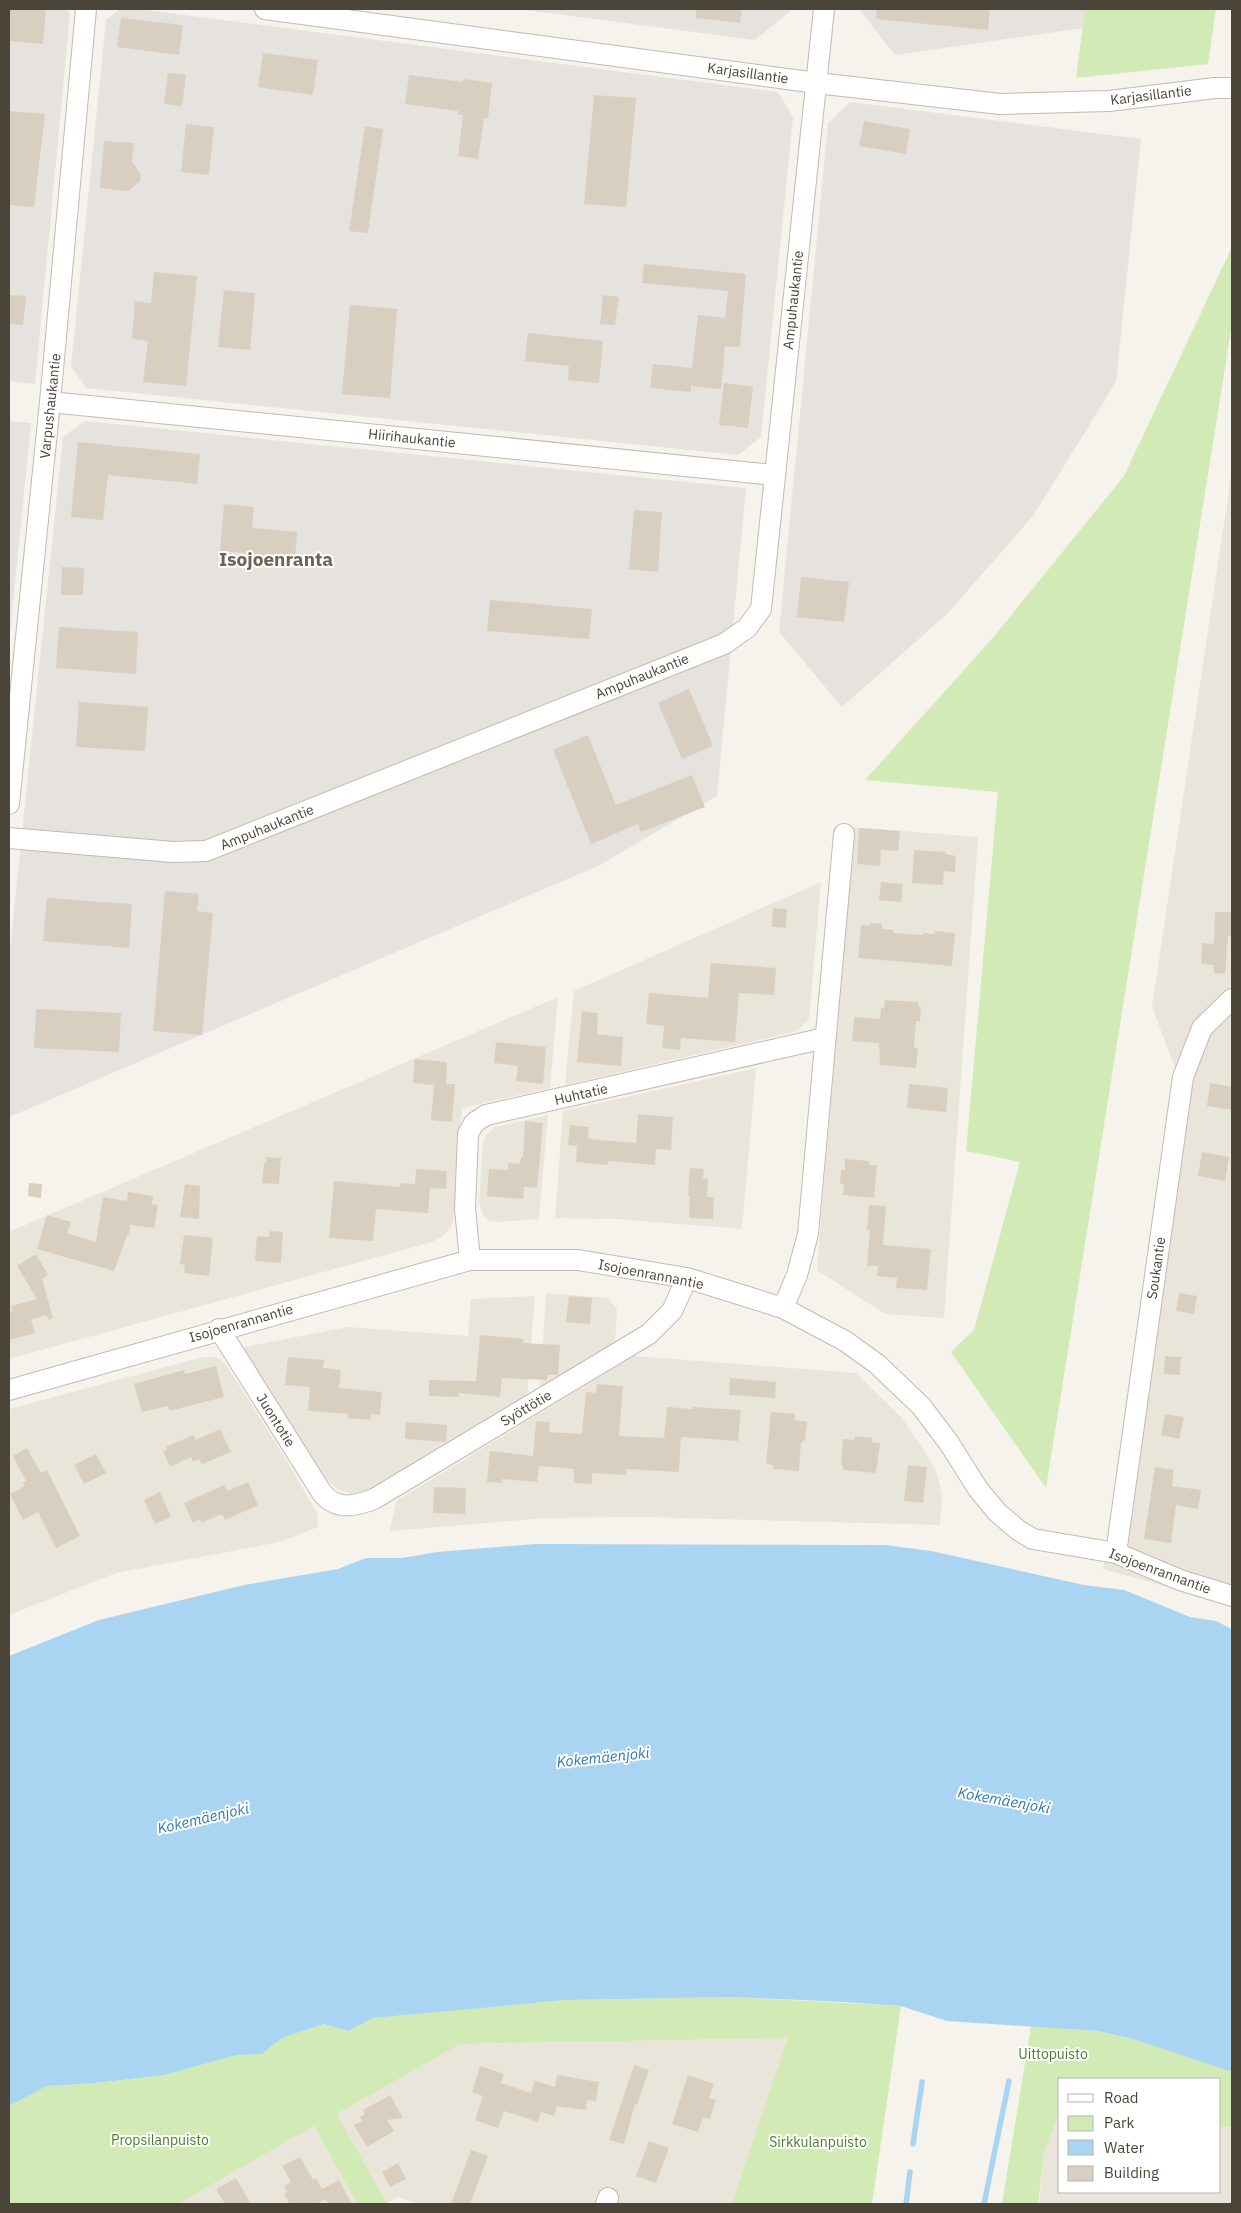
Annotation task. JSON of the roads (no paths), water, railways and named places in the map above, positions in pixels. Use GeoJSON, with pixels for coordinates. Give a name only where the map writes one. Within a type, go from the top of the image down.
{"type":"FeatureCollection","features":[{"type":"Feature","properties":{"kind":"street","name":"Varpushaukantie"},"geometry":{"type":"LineString","coordinates":[[9,804],[50,402],[86,9]]}},
{"type":"Feature","properties":{"kind":"street","name":"Karjasillantie"},"geometry":{"type":"LineString","coordinates":[[265,9],[817,83],[1000,104],[1109,101],[1215,88],[1232,88]]}},
{"type":"Feature","properties":{"kind":"street","name":"Ampuhaukantie"},"geometry":{"type":"LineString","coordinates":[[9,838],[174,852],[206,851],[724,644],[747,628],[761,609],[824,9]]}},
{"type":"Feature","properties":{"kind":"street","name":"Hiirihaukantie"},"geometry":{"type":"LineString","coordinates":[[50,402],[774,475]]}},
{"type":"Feature","properties":{"kind":"street"},"geometry":{"type":"LineString","coordinates":[[783,1308],[798,1275],[808,1234],[844,834]]}},
{"type":"Feature","properties":{"kind":"street","name":"Soukantie"},"geometry":{"type":"LineString","coordinates":[[1116,1553],[1183,1077],[1202,1028],[1232,999]]}},
{"type":"Feature","properties":{"kind":"street","name":"Huhtatie"},"geometry":{"type":"LineString","coordinates":[[470,1260],[464,1209],[468,1134],[474,1122],[486,1115],[825,1038]]}},
{"type":"Feature","properties":{"kind":"street","name":"Isojoenrannantie"},"geometry":{"type":"LineString","coordinates":[[9,1390],[219,1329],[470,1260],[578,1260],[687,1278],[783,1308],[845,1341],[877,1364],[921,1406],[949,1443],[978,1489],[997,1512],[1018,1530],[1033,1539],[1116,1553],[1180,1580],[1232,1596]]}},
{"type":"Feature","properties":{"kind":"street","name":"Syöttötie"},"geometry":{"type":"LineString","coordinates":[[339,1504],[356,1506],[374,1499],[649,1334],[672,1311],[687,1278]]}},
{"type":"Feature","properties":{"kind":"street","name":"Juontotie"},"geometry":{"type":"LineString","coordinates":[[219,1329],[322,1493],[329,1502],[339,1504]]}},
{"type":"Feature","properties":{"kind":"water","name":"Kokemäenjoki"},"geometry":{"type":"Polygon","coordinates":[[[535,1544],[885,1545],[931,1551],[1084,1585],[1124,1590],[1190,1617],[1216,1621],[1232,1629],[1232,2072],[1133,2039],[1098,2031],[947,2021],[901,2006],[733,1997],[565,2000],[373,2018],[348,2031],[324,2024],[282,2038],[262,2054],[237,2055],[164,2075],[96,2083],[47,2086],[9,2106],[9,1656],[99,1620],[244,1585],[338,1569],[366,1558],[402,1558],[437,1552],[535,1544]]]}},
{"type":"Feature","properties":{"kind":"waterway"},"geometry":{"type":"LineString","coordinates":[[984,2204],[1009,2081]]}},
{"type":"Feature","properties":{"kind":"waterway"},"geometry":{"type":"LineString","coordinates":[[913,2144],[922,2082]]}},
{"type":"Feature","properties":{"kind":"waterway"},"geometry":{"type":"LineString","coordinates":[[906,2204],[910,2172]]}},
{"type":"Feature","properties":{"kind":"district","name":"Isojoenranta"},"geometry":{"type":"Point","coordinates":[276,559]}},
{"type":"Feature","properties":{"kind":"park label","name":"Uittopuisto"},"geometry":{"type":"Point","coordinates":[1053,2054]}},
{"type":"Feature","properties":{"kind":"park label","name":"Propsilanpuisto"},"geometry":{"type":"Point","coordinates":[160,2140]}},
{"type":"Feature","properties":{"kind":"park label","name":"Sirkkulanpuisto"},"geometry":{"type":"Point","coordinates":[818,2142]}}]}
